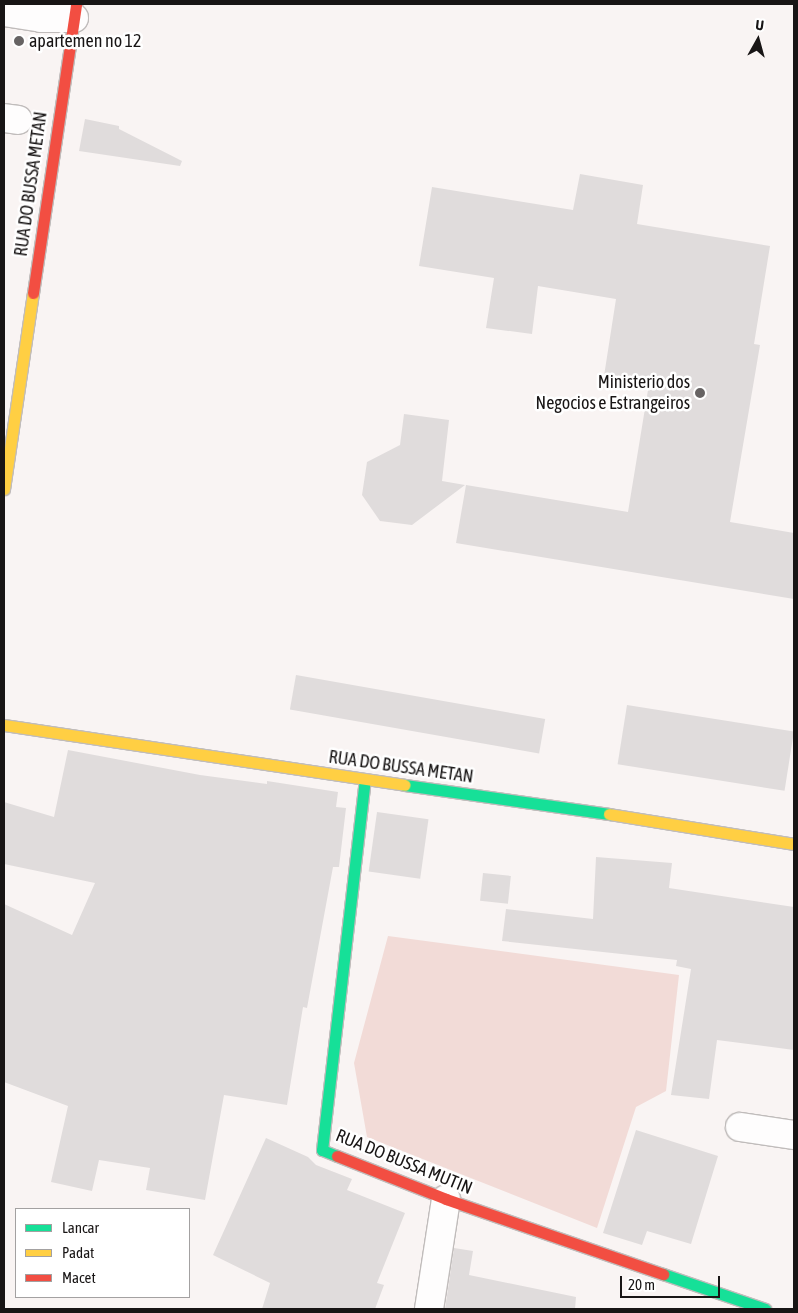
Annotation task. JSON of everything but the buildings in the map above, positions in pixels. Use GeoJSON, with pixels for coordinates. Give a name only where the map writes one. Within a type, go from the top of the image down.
{"type":"FeatureCollection","features":[{"type":"Feature","properties":{"kind":"street"},"geometry":{"type":"LineString","coordinates":[[4,12],[41,18],[75,11]]}},
{"type":"Feature","properties":{"kind":"street","name":"RUA DO BUSSA METAN"},"geometry":{"type":"LineString","coordinates":[[4,489],[75,11]]}},
{"type":"Feature","properties":{"kind":"street","name":"RUA DO BUSSA METAN"},"geometry":{"type":"LineString","coordinates":[[4,725],[365,780],[570,808],[794,844]]}},
{"type":"Feature","properties":{"kind":"street","name":"RUA DO BUSSA MUTIN"},"geometry":{"type":"LineString","coordinates":[[365,780],[322,1150],[446,1199],[765,1309]]}},
{"type":"Feature","properties":{"kind":"street"},"geometry":{"type":"LineString","coordinates":[[740,1127],[794,1135]]}},
{"type":"Feature","properties":{"kind":"street"},"geometry":{"type":"LineString","coordinates":[[429,1309],[446,1199]]}},
{"type":"Feature","properties":{"kind":"shaded area"},"geometry":{"type":"Polygon","coordinates":[[[388,936],[679,975],[666,1091],[636,1107],[597,1228],[367,1137],[354,1063],[388,936]]]}},
{"type":"Feature","properties":{"kind":"traffic: fast"},"geometry":{"type":"LineString","coordinates":[[337,1156],[322,1150],[365,780]]}},
{"type":"Feature","properties":{"kind":"traffic: fast"},"geometry":{"type":"LineString","coordinates":[[405,785],[609,814]]}},
{"type":"Feature","properties":{"kind":"traffic: fast"},"geometry":{"type":"LineString","coordinates":[[663,1274],[765,1309]]}},
{"type":"Feature","properties":{"kind":"traffic: slow"},"geometry":{"type":"LineString","coordinates":[[4,489],[33,293]]}},
{"type":"Feature","properties":{"kind":"traffic: slow"},"geometry":{"type":"LineString","coordinates":[[4,725],[405,785]]}},
{"type":"Feature","properties":{"kind":"traffic: slow"},"geometry":{"type":"LineString","coordinates":[[609,814],[794,844]]}},
{"type":"Feature","properties":{"kind":"traffic: jam"},"geometry":{"type":"LineString","coordinates":[[33,293],[76,4]]}},
{"type":"Feature","properties":{"kind":"traffic: jam"},"geometry":{"type":"LineString","coordinates":[[337,1156],[446,1199],[663,1274]]}},
{"type":"Feature","properties":{"kind":"place","name":"apartemen no 12"},"geometry":{"type":"Point","coordinates":[19,41]}},
{"type":"Feature","properties":{"kind":"place","name":"Ministerio dos Negocios e Estrangeiros"},"geometry":{"type":"Point","coordinates":[700,393]}}]}
